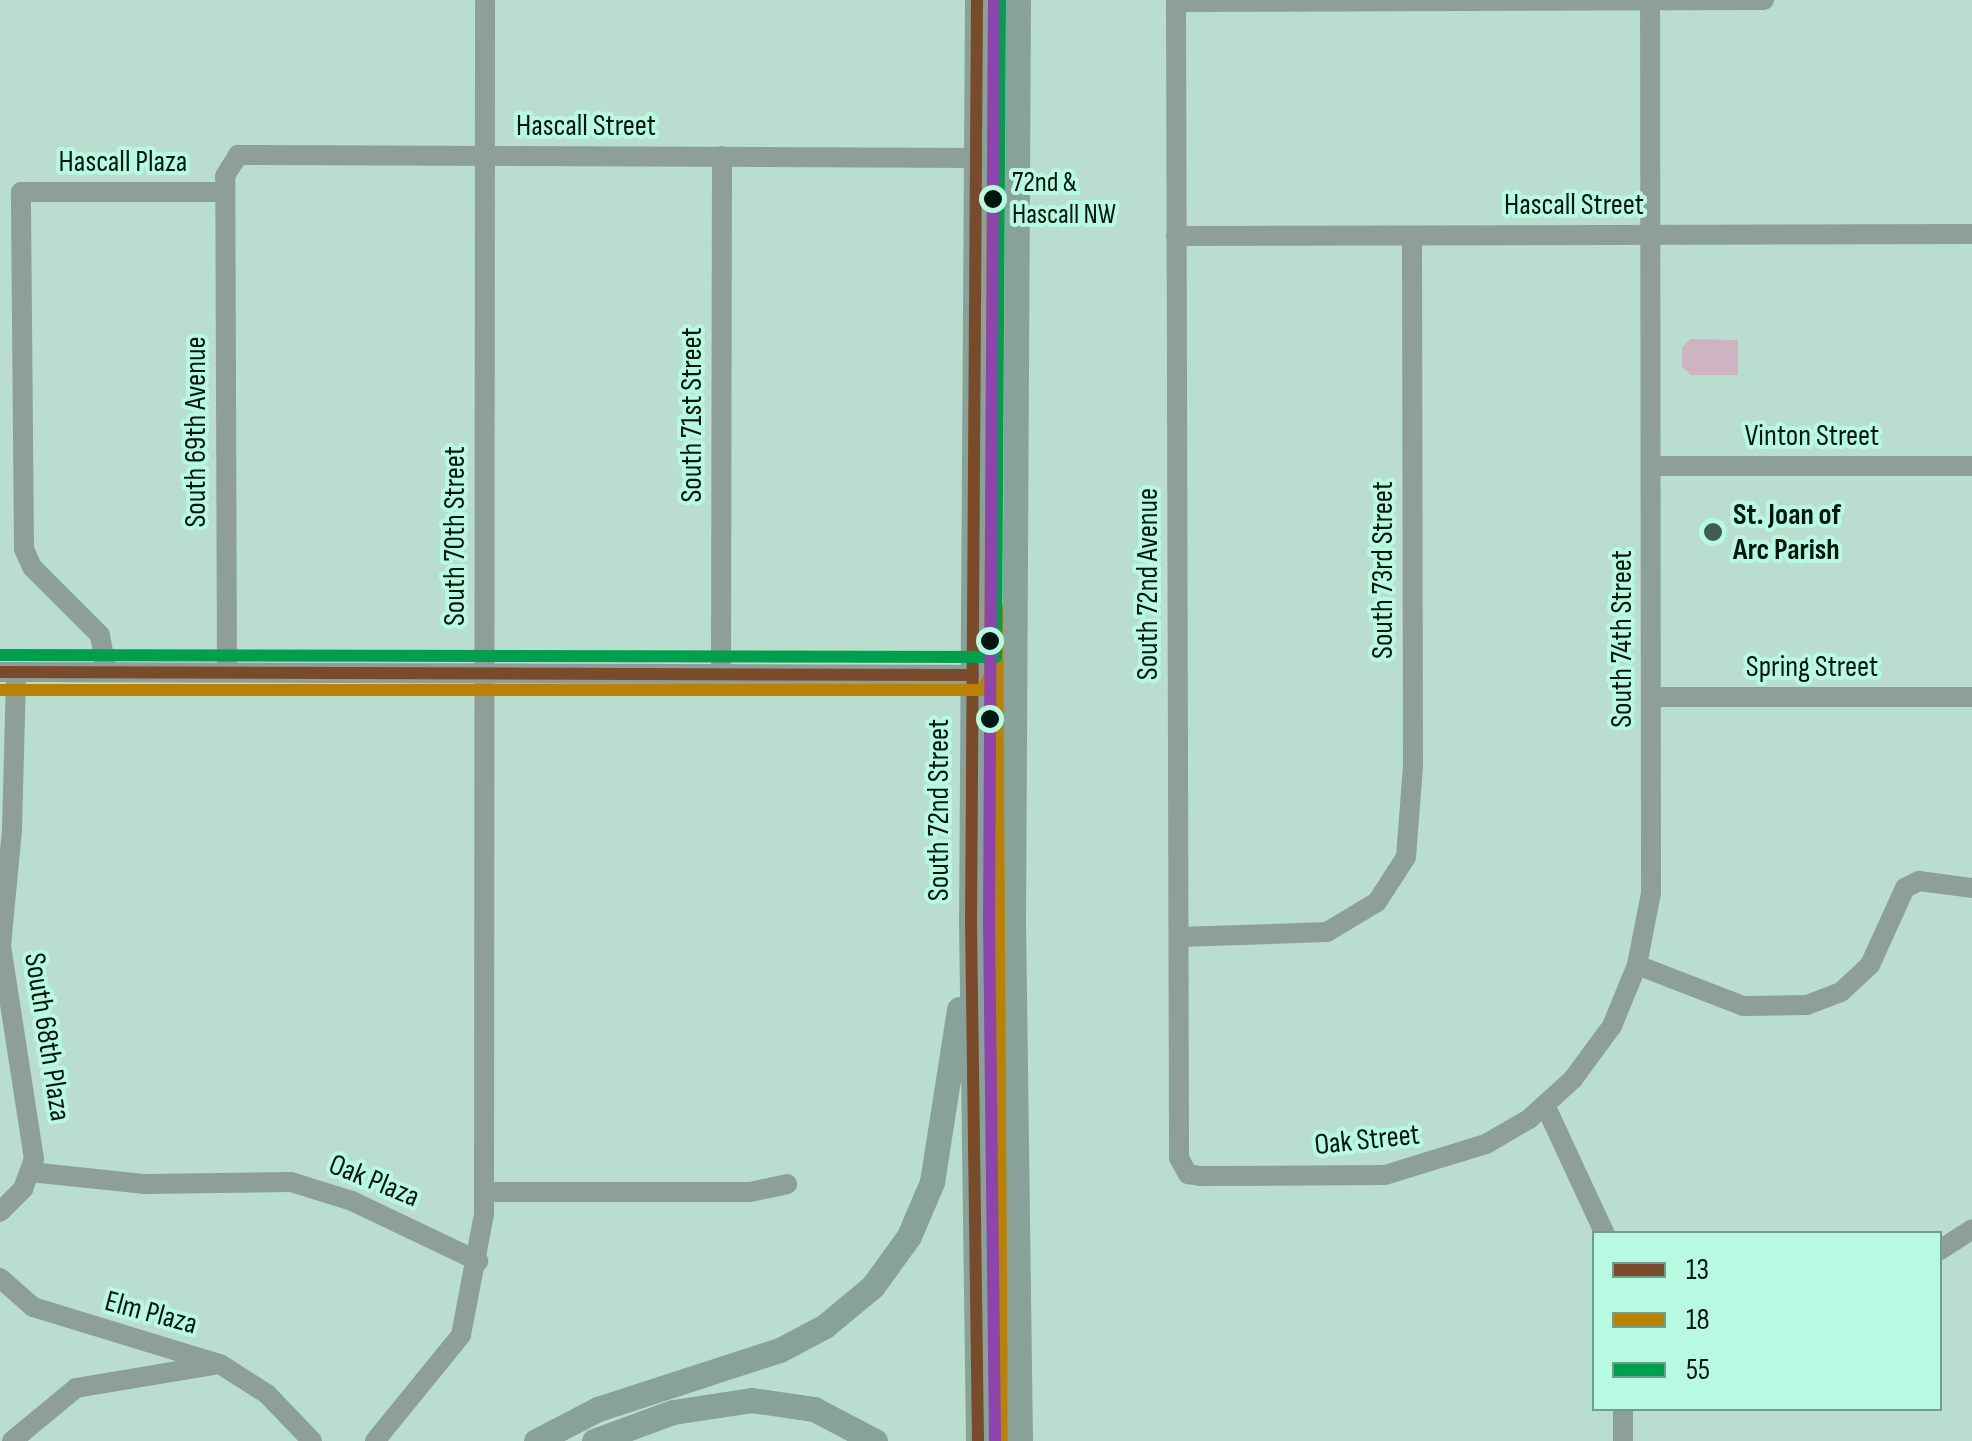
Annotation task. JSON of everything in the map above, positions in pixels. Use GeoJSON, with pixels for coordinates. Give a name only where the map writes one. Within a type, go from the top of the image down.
{"type":"FeatureCollection","features":[{"type":"Feature","properties":{"kind":"main road","name":"South 72nd Street"},"geometry":{"type":"LineString","coordinates":[[977,0],[970,920],[978,1441]]}},
{"type":"Feature","properties":{"kind":"main road"},"geometry":{"type":"LineString","coordinates":[[1018,0],[1014,676],[1020,1441]]}},
{"type":"Feature","properties":{"kind":"main road"},"geometry":{"type":"LineString","coordinates":[[976,158],[1018,194]]}},
{"type":"Feature","properties":{"kind":"main road"},"geometry":{"type":"LineString","coordinates":[[536,1441],[598,1409],[780,1350],[825,1326],[874,1286],[910,1236],[932,1182],[970,920]]}},
{"type":"Feature","properties":{"kind":"main road"},"geometry":{"type":"LineString","coordinates":[[594,1441],[673,1412],[750,1400],[814,1409],[874,1441]]}},
{"type":"Feature","properties":{"kind":"street","name":"South 70th Street"},"geometry":{"type":"LineString","coordinates":[[478,1261],[485,1192],[485,0]]}},
{"type":"Feature","properties":{"kind":"street","name":"South 74th Street"},"geometry":{"type":"LineString","coordinates":[[1545,1105],[1601,1044],[1637,965],[1651,893],[1650,0]]}},
{"type":"Feature","properties":{"kind":"street"},"geometry":{"type":"LineString","coordinates":[[1176,1],[1764,0]]}},
{"type":"Feature","properties":{"kind":"street","name":"South 72nd Avenue"},"geometry":{"type":"LineString","coordinates":[[1176,1],[1182,1168]]}},
{"type":"Feature","properties":{"kind":"street","name":"Hascall Street"},"geometry":{"type":"LineString","coordinates":[[224,192],[228,164],[245,154],[976,158]]}},
{"type":"Feature","properties":{"kind":"street","name":"South 71st Street"},"geometry":{"type":"LineString","coordinates":[[721,674],[722,156]]}},
{"type":"Feature","properties":{"kind":"street","name":"Hascall Plaza"},"geometry":{"type":"LineString","coordinates":[[107,672],[100,635],[32,567],[24,548],[22,192],[224,192]]}},
{"type":"Feature","properties":{"kind":"street","name":"South 69th Avenue"},"geometry":{"type":"LineString","coordinates":[[224,192],[226,672]]}},
{"type":"Feature","properties":{"kind":"street","name":"Hascall Street"},"geometry":{"type":"LineString","coordinates":[[1176,236],[1972,234]]}},
{"type":"Feature","properties":{"kind":"street","name":"South 73rd Street"},"geometry":{"type":"LineString","coordinates":[[1179,937],[1327,932],[1383,896],[1402,868],[1412,830],[1412,236]]}},
{"type":"Feature","properties":{"kind":"street","name":"Vinton Street"},"geometry":{"type":"LineString","coordinates":[[1652,466],[1972,466]]}},
{"type":"Feature","properties":{"kind":"street"},"geometry":{"type":"LineString","coordinates":[[8,672],[1014,676]]}},
{"type":"Feature","properties":{"kind":"street","name":"South 68th Plaza"},"geometry":{"type":"LineString","coordinates":[[8,672],[12,830],[0,946],[33,1128],[30,1172]]}},
{"type":"Feature","properties":{"kind":"street","name":"Spring Street"},"geometry":{"type":"LineString","coordinates":[[1652,698],[1972,697]]}},
{"type":"Feature","properties":{"kind":"street"},"geometry":{"type":"LineString","coordinates":[[1637,965],[1743,1006],[1807,1005],[1841,992],[1870,965],[1898,898],[1912,883],[1972,888]]}},
{"type":"Feature","properties":{"kind":"street"},"geometry":{"type":"LineString","coordinates":[[1545,1105],[1604,1231]]}},
{"type":"Feature","properties":{"kind":"street","name":"Oak Street"},"geometry":{"type":"LineString","coordinates":[[1182,1168],[1200,1176],[1406,1172],[1486,1144],[1545,1105]]}},
{"type":"Feature","properties":{"kind":"street"},"geometry":{"type":"LineString","coordinates":[[0,1212],[30,1172]]}},
{"type":"Feature","properties":{"kind":"street","name":"Oak Plaza"},"geometry":{"type":"LineString","coordinates":[[30,1172],[145,1184],[292,1182],[352,1201],[478,1261]]}},
{"type":"Feature","properties":{"kind":"street"},"geometry":{"type":"LineString","coordinates":[[485,1192],[750,1192],[788,1184]]}},
{"type":"Feature","properties":{"kind":"street"},"geometry":{"type":"LineString","coordinates":[[1942,1249],[1972,1229]]}},
{"type":"Feature","properties":{"kind":"street"},"geometry":{"type":"LineString","coordinates":[[375,1441],[461,1335],[478,1261]]}},
{"type":"Feature","properties":{"kind":"street","name":"Elm Plaza"},"geometry":{"type":"LineString","coordinates":[[0,1278],[33,1307],[220,1364]]}},
{"type":"Feature","properties":{"kind":"street"},"geometry":{"type":"LineString","coordinates":[[220,1364],[267,1394],[312,1441]]}},
{"type":"Feature","properties":{"kind":"street","name":"Elm Plaza"},"geometry":{"type":"LineString","coordinates":[[12,1441],[76,1388],[101,1380],[220,1364]]}},
{"type":"Feature","properties":{"kind":"street"},"geometry":{"type":"LineString","coordinates":[[1623,1441],[1624,1411]]}},
{"type":"Feature","properties":{"kind":"shaded area"},"geometry":{"type":"Polygon","coordinates":[[[1691,339],[1738,340],[1738,375],[1691,375],[1682,367],[1682,347],[1691,339]]]}},
{"type":"Feature","properties":{"kind":"transit line","name":"13"},"geometry":{"type":"LineString","coordinates":[[977,0],[971,920],[978,1441]]}},
{"type":"Feature","properties":{"kind":"transit line","name":"18"},"geometry":{"type":"LineString","coordinates":[[0,690],[983,690],[990,675],[994,0]]}},
{"type":"Feature","properties":{"kind":"transit line"},"geometry":{"type":"LineString","coordinates":[[994,0],[989,920],[995,1441]]}},
{"type":"Feature","properties":{"kind":"transit line","name":"55"},"geometry":{"type":"LineString","coordinates":[[0,655],[996,657],[1000,0]]}},
{"type":"Feature","properties":{"kind":"transit line","name":"18"},"geometry":{"type":"LineString","coordinates":[[997,607],[1002,1441]]}},
{"type":"Feature","properties":{"kind":"transit line","name":"13"},"geometry":{"type":"LineString","coordinates":[[0,672],[973,675]]}},
{"type":"Feature","properties":{"kind":"place","name":"72nd & Hascall NW"},"geometry":{"type":"Point","coordinates":[993,199]}},
{"type":"Feature","properties":{"kind":"place","name":"St. Joan of Arc Parish"},"geometry":{"type":"Point","coordinates":[1713,532]}}]}
